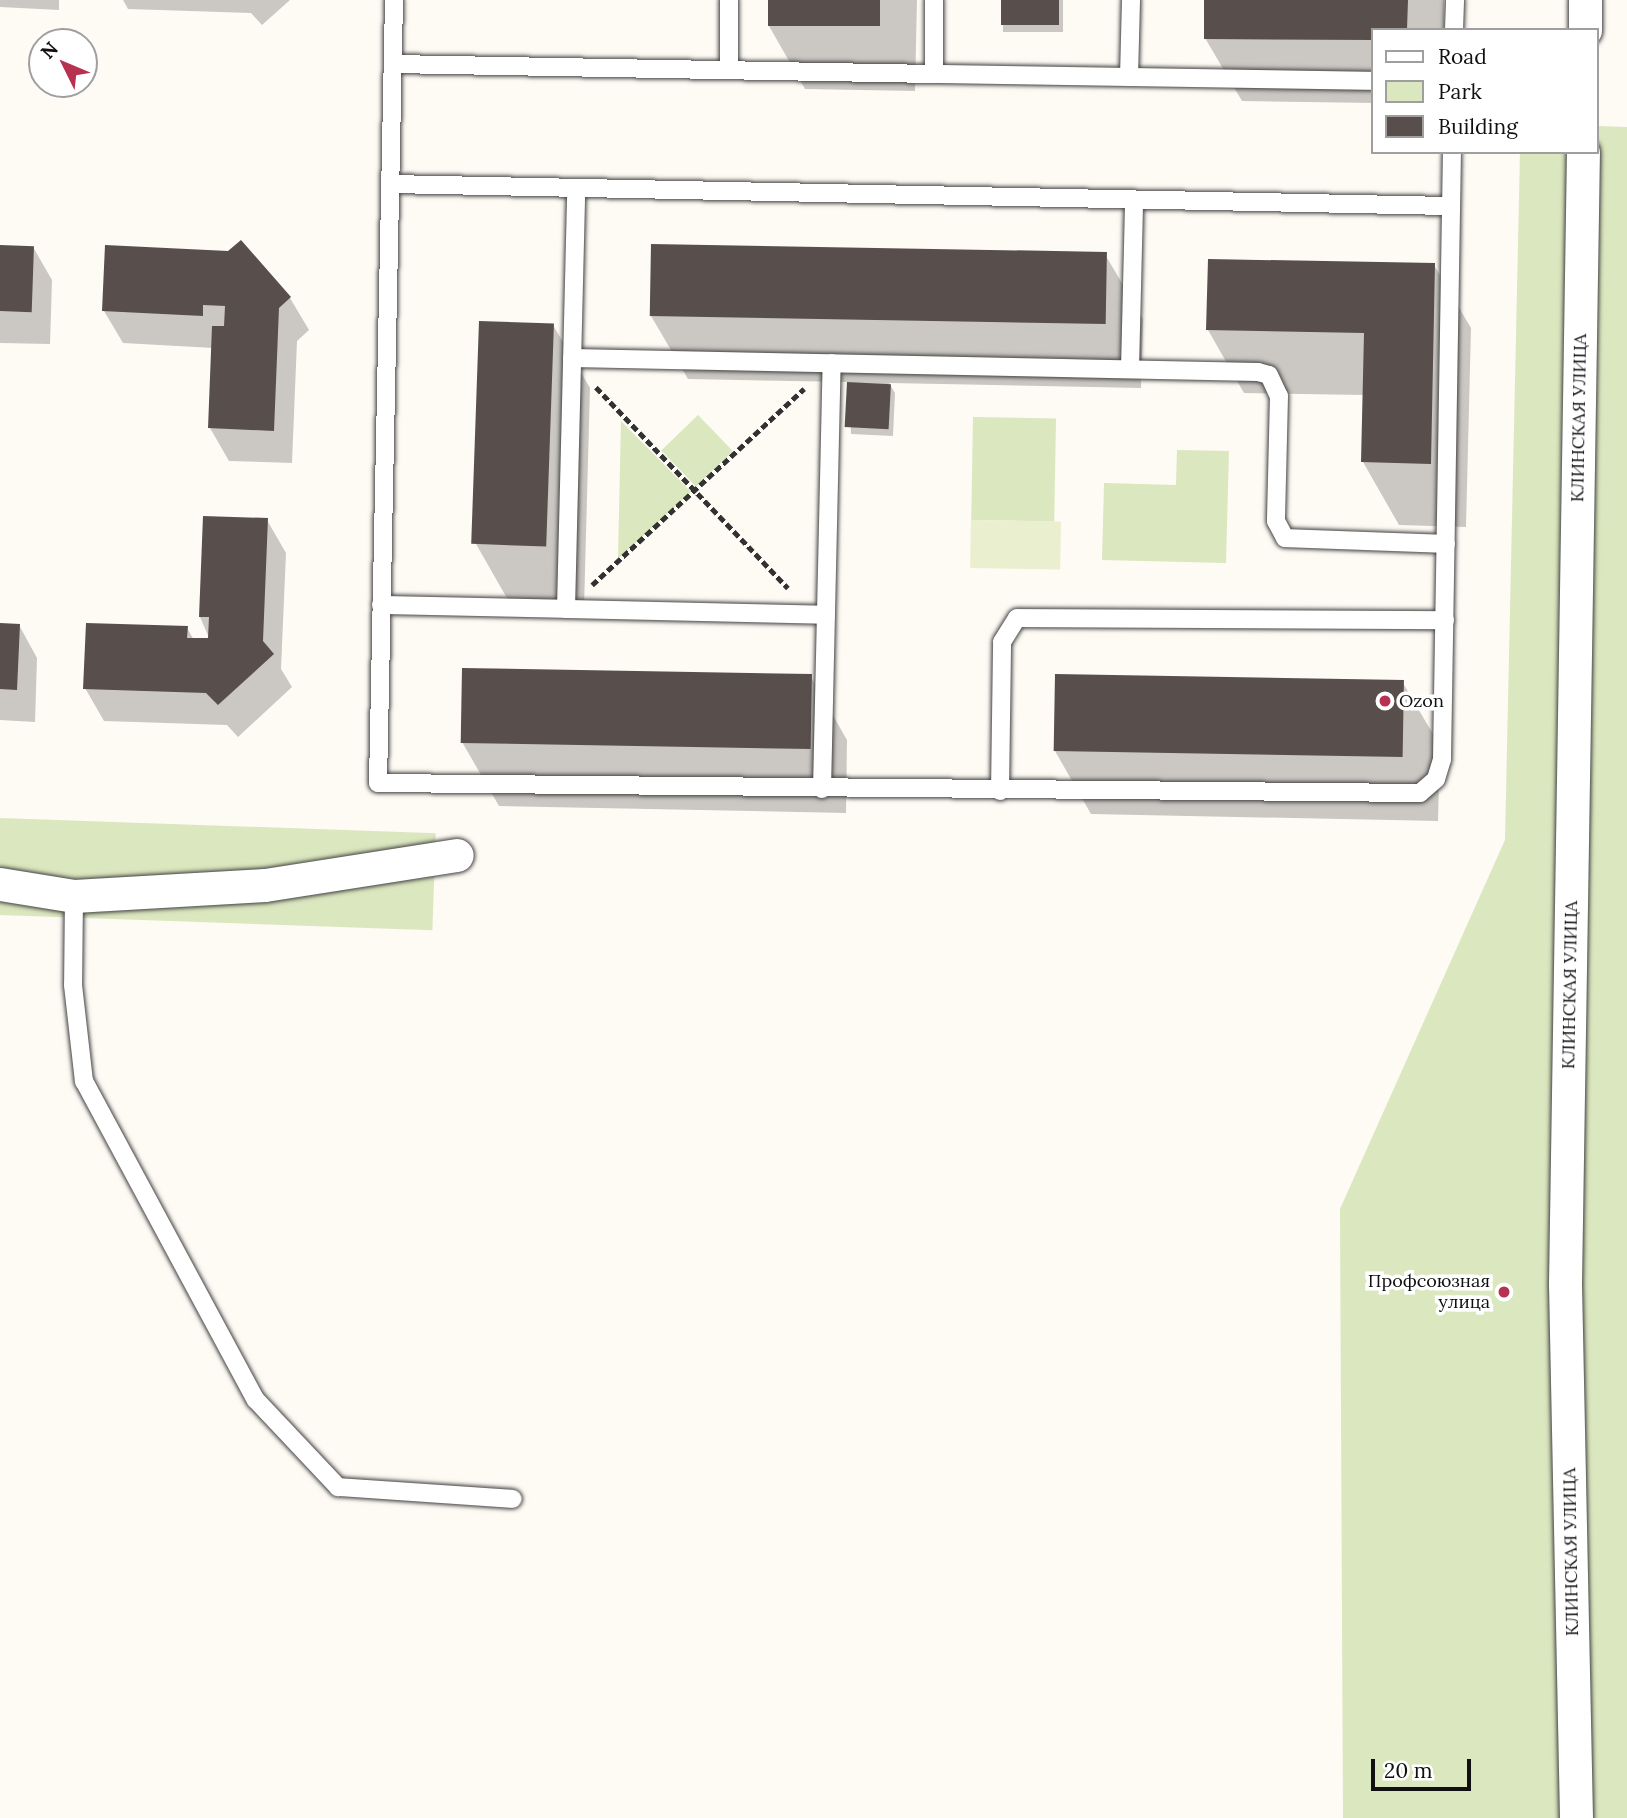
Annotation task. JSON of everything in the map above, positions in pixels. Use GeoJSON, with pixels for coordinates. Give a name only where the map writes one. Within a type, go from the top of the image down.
{"type":"FeatureCollection","features":[{"type":"Feature","properties":{"kind":"street"},"geometry":{"type":"LineString","coordinates":[[1585,0],[1585,28]]}},
{"type":"Feature","properties":{"kind":"street","name":"КЛИНСКАЯ УЛИЦА"},"geometry":{"type":"LineString","coordinates":[[1576,1818],[1565,1283],[1583,154]]}},
{"type":"Feature","properties":{"kind":"street"},"geometry":{"type":"LineString","coordinates":[[0,884],[74,896],[265,884],[457,855]]}},
{"type":"Feature","properties":{"kind":"lane"},"geometry":{"type":"LineString","coordinates":[[394,0],[378,783],[1420,793],[1436,779],[1443,759],[1452,154]]}},
{"type":"Feature","properties":{"kind":"lane"},"geometry":{"type":"LineString","coordinates":[[729,0],[729,70]]}},
{"type":"Feature","properties":{"kind":"lane"},"geometry":{"type":"LineString","coordinates":[[934,0],[934,74]]}},
{"type":"Feature","properties":{"kind":"lane"},"geometry":{"type":"LineString","coordinates":[[1129,77],[1131,0]]}},
{"type":"Feature","properties":{"kind":"lane"},"geometry":{"type":"LineString","coordinates":[[1454,28],[1455,0]]}},
{"type":"Feature","properties":{"kind":"lane"},"geometry":{"type":"LineString","coordinates":[[393,64],[1372,81]]}},
{"type":"Feature","properties":{"kind":"lane"},"geometry":{"type":"LineString","coordinates":[[390,184],[1451,206]]}},
{"type":"Feature","properties":{"kind":"lane"},"geometry":{"type":"LineString","coordinates":[[566,609],[576,188]]}},
{"type":"Feature","properties":{"kind":"lane"},"geometry":{"type":"LineString","coordinates":[[1130,369],[1134,200]]}},
{"type":"Feature","properties":{"kind":"lane"},"geometry":{"type":"LineString","coordinates":[[571,359],[1130,369],[1269,375],[1279,396],[1276,521],[1285,538],[1446,544]]}},
{"type":"Feature","properties":{"kind":"lane"},"geometry":{"type":"LineString","coordinates":[[822,789],[820,614],[832,363]]}},
{"type":"Feature","properties":{"kind":"lane"},"geometry":{"type":"LineString","coordinates":[[382,605],[820,614]]}},
{"type":"Feature","properties":{"kind":"lane"},"geometry":{"type":"LineString","coordinates":[[1000,791],[1002,642],[1017,618],[1445,620]]}},
{"type":"Feature","properties":{"kind":"lane"},"geometry":{"type":"LineString","coordinates":[[74,896],[73,985],[84,1081],[256,1400],[338,1486],[513,1499]]}},
{"type":"Feature","properties":{"kind":"path"},"geometry":{"type":"LineString","coordinates":[[571,359],[695,490],[820,614]]}},
{"type":"Feature","properties":{"kind":"path"},"geometry":{"type":"LineString","coordinates":[[566,609],[832,363]]}},
{"type":"Feature","properties":{"kind":"green space"},"geometry":{"type":"Polygon","coordinates":[[[1599,126],[1627,127],[1627,1818],[1343,1818],[1340,1209],[1505,840],[1520,154],[1599,154],[1599,126]]]}},
{"type":"Feature","properties":{"kind":"green space"},"geometry":{"type":"Polygon","coordinates":[[[698,415],[733,451],[696,486],[661,450],[698,415]]]}},
{"type":"Feature","properties":{"kind":"green space"},"geometry":{"type":"Polygon","coordinates":[[[973,417],[1056,418],[1054,521],[971,520],[973,417]]]}},
{"type":"Feature","properties":{"kind":"green space"},"geometry":{"type":"Polygon","coordinates":[[[621,421],[691,492],[618,559],[621,421]]]}},
{"type":"Feature","properties":{"kind":"green space"},"geometry":{"type":"Polygon","coordinates":[[[1177,450],[1229,451],[1226,563],[1102,560],[1104,483],[1176,485],[1177,450]]]}},
{"type":"Feature","properties":{"kind":"green space"},"geometry":{"type":"Polygon","coordinates":[[[971,520],[1061,522],[1060,570],[970,568],[971,520]]]}},
{"type":"Feature","properties":{"kind":"green space"},"geometry":{"type":"Polygon","coordinates":[[[0,818],[436,833],[432,930],[0,915],[0,818]]]}},
{"type":"Feature","properties":{"kind":"building"},"geometry":{"type":"Polygon","coordinates":[[[768,0],[880,0],[880,26],[768,26],[768,0]]]}},
{"type":"Feature","properties":{"kind":"building"},"geometry":{"type":"Polygon","coordinates":[[[1001,0],[1059,0],[1059,25],[1001,25],[1001,0]]]}},
{"type":"Feature","properties":{"kind":"building"},"geometry":{"type":"Polygon","coordinates":[[[1204,0],[1408,0],[1407,28],[1372,28],[1372,40],[1204,39],[1204,0]]]}},
{"type":"Feature","properties":{"kind":"building"},"geometry":{"type":"Polygon","coordinates":[[[241,240],[291,297],[279,308],[274,431],[208,428],[212,326],[224,326],[225,306],[203,305],[203,316],[102,311],[105,245],[228,251],[241,240]]]}},
{"type":"Feature","properties":{"kind":"building"},"geometry":{"type":"Polygon","coordinates":[[[651,244],[1107,252],[1106,324],[650,316],[651,244]]]}},
{"type":"Feature","properties":{"kind":"building"},"geometry":{"type":"Polygon","coordinates":[[[0,245],[34,246],[32,312],[0,311],[0,245]]]}},
{"type":"Feature","properties":{"kind":"building"},"geometry":{"type":"Polygon","coordinates":[[[1208,259],[1435,263],[1431,464],[1361,462],[1364,333],[1206,330],[1208,259]]]}},
{"type":"Feature","properties":{"kind":"building"},"geometry":{"type":"Polygon","coordinates":[[[479,321],[554,324],[546,546],[471,544],[479,321]]]}},
{"type":"Feature","properties":{"kind":"building"},"geometry":{"type":"Polygon","coordinates":[[[847,382],[891,384],[889,429],[845,427],[847,382]]]}},
{"type":"Feature","properties":{"kind":"building"},"geometry":{"type":"Polygon","coordinates":[[[203,516],[268,518],[263,641],[274,654],[218,705],[206,693],[83,689],[86,623],[188,626],[187,638],[208,638],[209,617],[199,617],[203,516]]]}},
{"type":"Feature","properties":{"kind":"building"},"geometry":{"type":"Polygon","coordinates":[[[0,623],[20,624],[17,690],[0,689],[0,623]]]}},
{"type":"Feature","properties":{"kind":"building"},"geometry":{"type":"Polygon","coordinates":[[[462,668],[812,674],[811,749],[461,743],[462,668]]]}},
{"type":"Feature","properties":{"kind":"building"},"geometry":{"type":"Polygon","coordinates":[[[1055,674],[1404,680],[1403,757],[1054,751],[1055,674]]]}},
{"type":"Feature","properties":{"kind":"place","name":"Ozon"},"geometry":{"type":"Point","coordinates":[1385,701]}},
{"type":"Feature","properties":{"kind":"place","name":"Профсоюзная улица"},"geometry":{"type":"Point","coordinates":[1504,1292]}}]}
